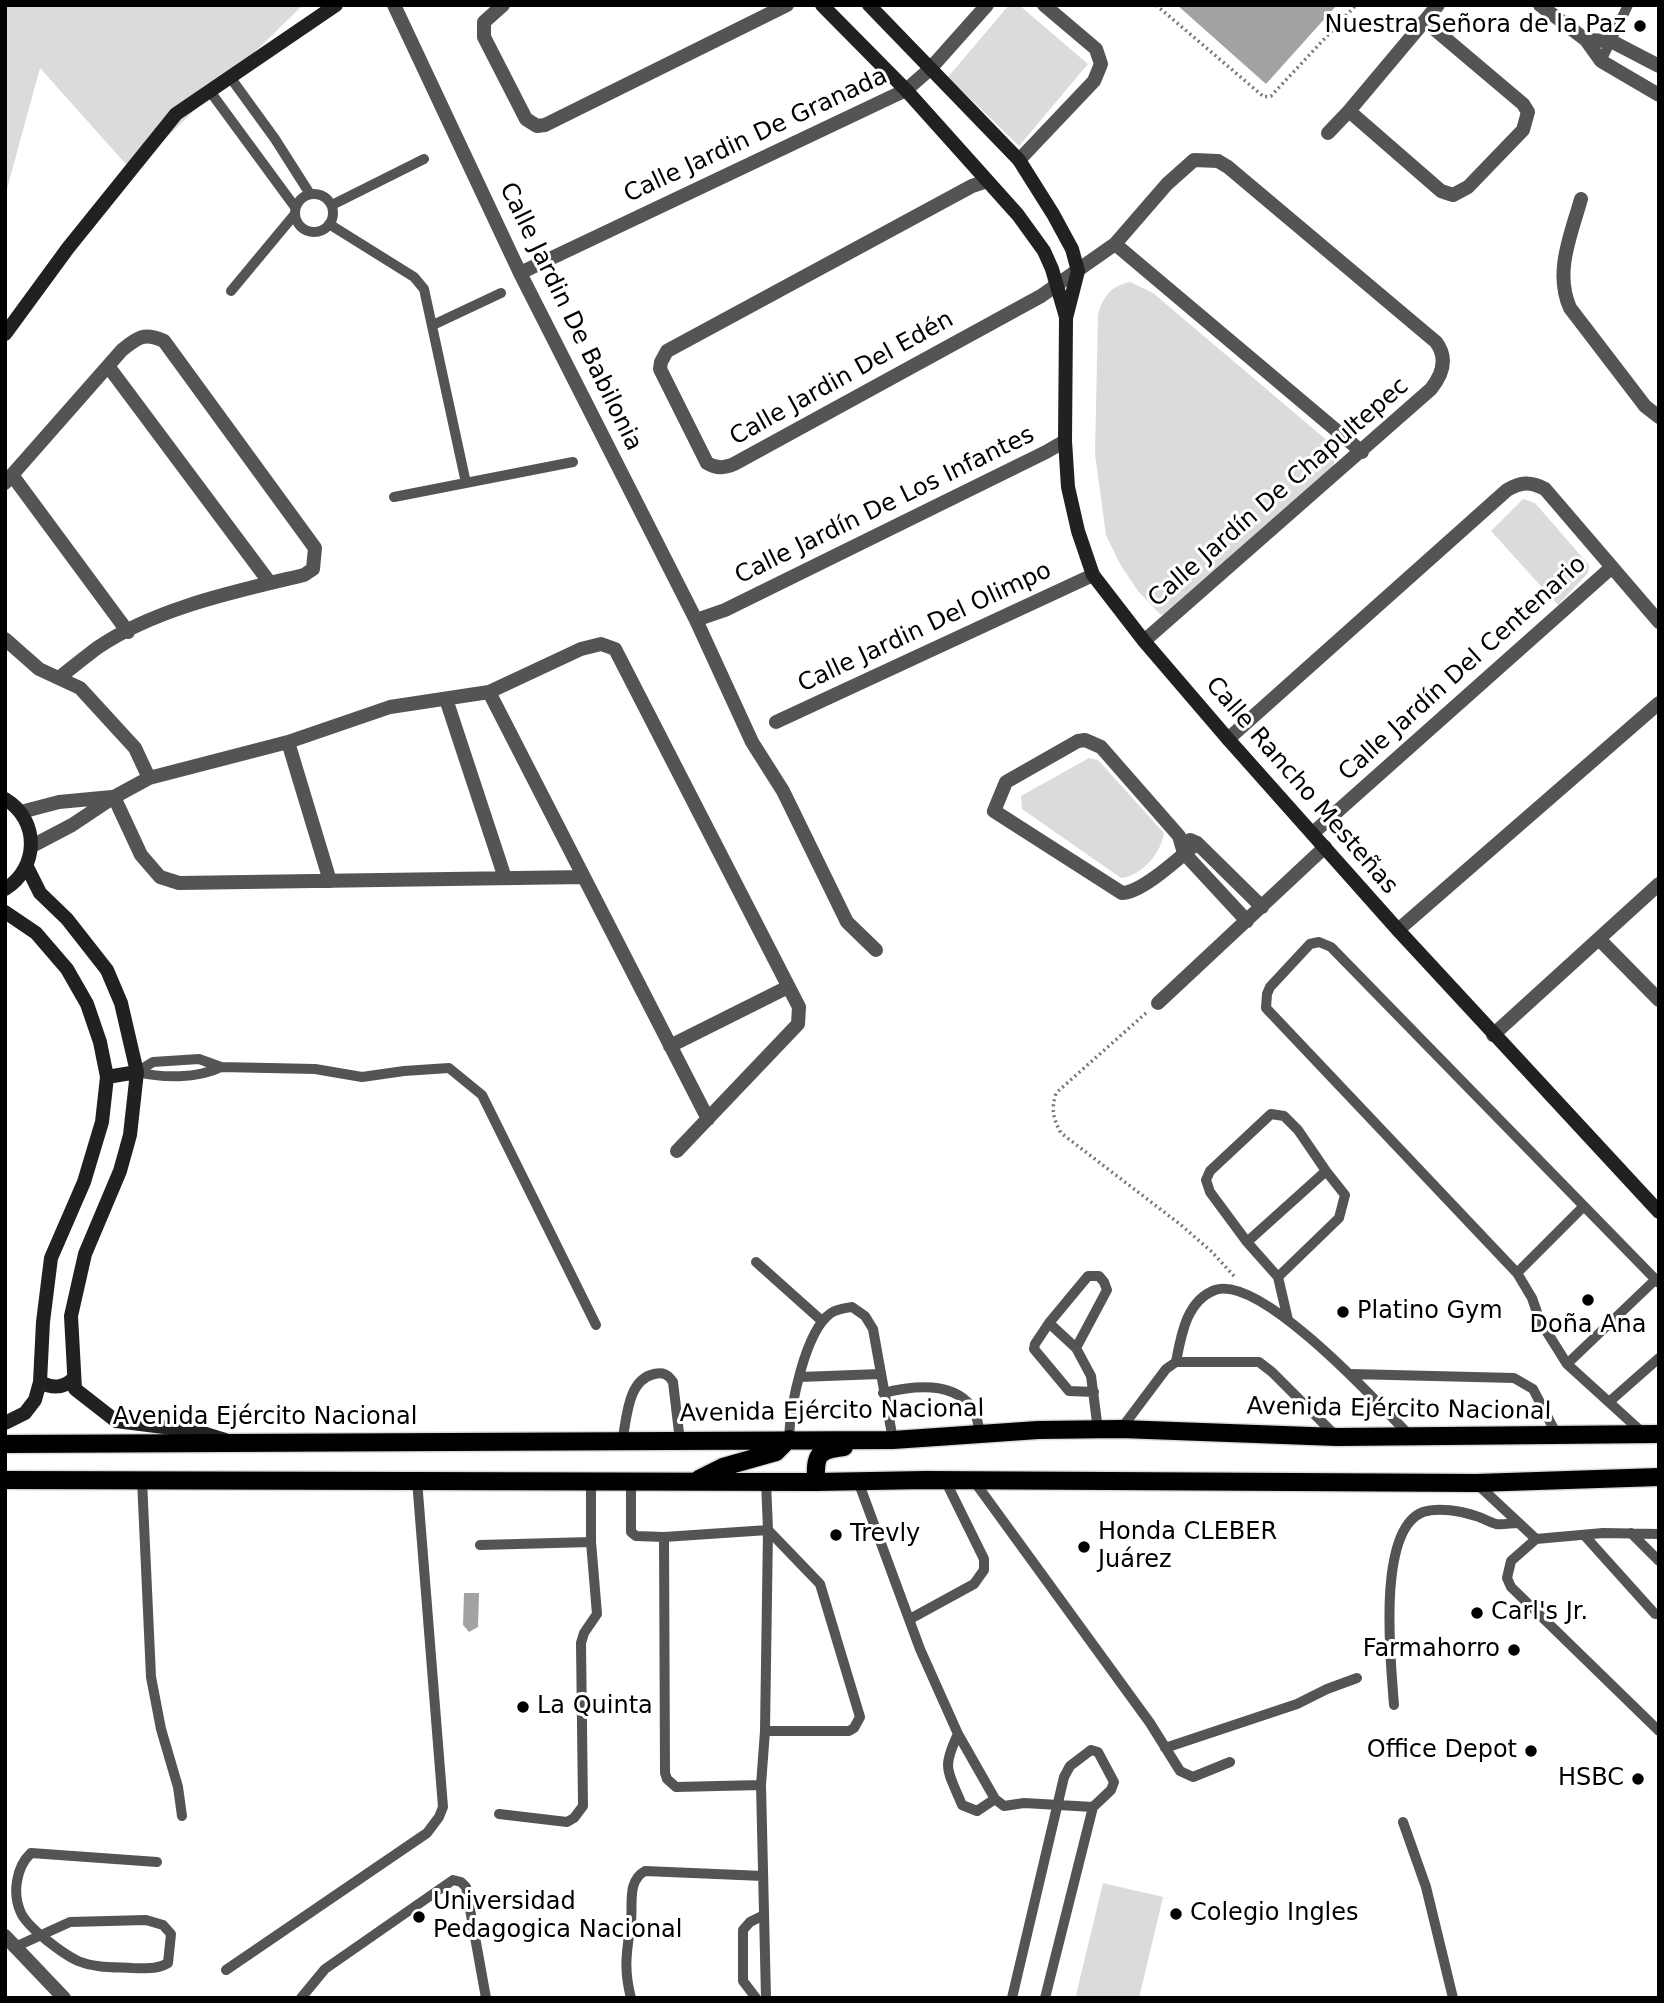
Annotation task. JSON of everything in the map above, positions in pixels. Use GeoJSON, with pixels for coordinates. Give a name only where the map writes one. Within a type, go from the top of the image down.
{"type":"FeatureCollection","features":[{"type":"Feature","properties":{"kind":"main road","name":"Avenida Ejército Nacional"},"geometry":{"type":"LineString","coordinates":[[5,1444],[893,1440],[980,1433],[1121,1429],[1337,1437],[1558,1437],[1652,1434]]}},
{"type":"Feature","properties":{"kind":"main road"},"geometry":{"type":"LineString","coordinates":[[696,1480],[723,1466],[776,1452],[789,1439]]}},
{"type":"Feature","properties":{"kind":"main road"},"geometry":{"type":"LineString","coordinates":[[816,1482],[815,1463],[827,1449],[893,1440]]}},
{"type":"Feature","properties":{"kind":"main road"},"geometry":{"type":"LineString","coordinates":[[5,1480],[1476,1483],[1659,1477]]}},
{"type":"Feature","properties":{"kind":"street"},"geometry":{"type":"LineString","coordinates":[[5,334],[68,248],[176,114],[336,5]]}},
{"type":"Feature","properties":{"kind":"street","name":"Calle Jardin De Babilonia"},"geometry":{"type":"LineString","coordinates":[[394,5],[520,273],[696,620],[752,742],[783,790],[847,922],[876,950]]}},
{"type":"Feature","properties":{"kind":"street"},"geometry":{"type":"LineString","coordinates":[[503,5],[484,22],[484,37],[526,119],[537,126],[545,125],[787,5]]}},
{"type":"Feature","properties":{"kind":"street","name":"Calle Rancho Mesteñas"},"geometry":{"type":"LineString","coordinates":[[822,5],[906,90],[1018,215],[1044,251],[1066,318]]}},
{"type":"Feature","properties":{"kind":"street"},"geometry":{"type":"LineString","coordinates":[[869,5],[1020,160],[1072,249],[1078,271]]}},
{"type":"Feature","properties":{"kind":"street","name":"Calle Jardin De Granada"},"geometry":{"type":"LineString","coordinates":[[520,273],[906,90],[930,69],[987,5]]}},
{"type":"Feature","properties":{"kind":"street"},"geometry":{"type":"LineString","coordinates":[[1020,160],[1094,81],[1101,64],[1096,49],[1044,5]]}},
{"type":"Feature","properties":{"kind":"street"},"geometry":{"type":"LineString","coordinates":[[1328,133],[1438,5]]}},
{"type":"Feature","properties":{"kind":"street"},"geometry":{"type":"LineString","coordinates":[[1540,5],[1586,40],[1601,61],[1659,95]]}},
{"type":"Feature","properties":{"kind":"street"},"geometry":{"type":"LineString","coordinates":[[1349,111],[1441,191],[1453,195],[1468,187],[1523,130],[1528,112],[1523,104],[1426,22]]}},
{"type":"Feature","properties":{"kind":"street"},"geometry":{"type":"LineString","coordinates":[[1586,40],[1611,41],[1659,66]]}},
{"type":"Feature","properties":{"kind":"street","name":"Calle Jardín De Chapultepec"},"geometry":{"type":"LineString","coordinates":[[1056,286],[1115,244],[1167,184],[1194,160],[1218,161],[1436,342],[1442,351],[1443,361],[1438,380],[1431,389],[1144,641]]}},
{"type":"Feature","properties":{"kind":"street","name":"Calle Jardin Del Edén"},"geometry":{"type":"LineString","coordinates":[[987,181],[667,351],[660,369],[703,456],[713,467],[724,468],[734,464],[1056,286]]}},
{"type":"Feature","properties":{"kind":"street"},"geometry":{"type":"LineString","coordinates":[[1581,200],[1564,263],[1565,296],[1570,308],[1644,406],[1659,417]]}},
{"type":"Feature","properties":{"kind":"street"},"geometry":{"type":"LineString","coordinates":[[1115,244],[1362,452]]}},
{"type":"Feature","properties":{"kind":"street","name":"Calle Rancho Mesteñas"},"geometry":{"type":"LineString","coordinates":[[1078,271],[1066,318],[1065,441],[1068,486],[1078,531],[1093,575],[1144,641],[1228,739],[1493,1035],[1659,1212]]}},
{"type":"Feature","properties":{"kind":"street"},"geometry":{"type":"LineString","coordinates":[[59,678],[99,647],[128,632],[145,623],[210,597],[304,575],[313,569],[315,548],[164,341],[152,335],[137,338],[108,366],[8,479],[128,632]]}},
{"type":"Feature","properties":{"kind":"street"},"geometry":{"type":"LineString","coordinates":[[108,366],[271,583]]}},
{"type":"Feature","properties":{"kind":"street","name":"Calle Jardín De Los Infantes"},"geometry":{"type":"LineString","coordinates":[[696,620],[725,610],[1065,441]]}},
{"type":"Feature","properties":{"kind":"street"},"geometry":{"type":"LineString","coordinates":[[1228,739],[1507,489],[1526,482],[1545,489],[1659,622]]}},
{"type":"Feature","properties":{"kind":"street","name":"Calle Jardín Del Centenario"},"geometry":{"type":"LineString","coordinates":[[1313,833],[1612,567]]}},
{"type":"Feature","properties":{"kind":"street","name":"Calle Jardin Del Olimpo"},"geometry":{"type":"LineString","coordinates":[[776,722],[1093,575]]}},
{"type":"Feature","properties":{"kind":"street"},"geometry":{"type":"LineString","coordinates":[[5,639],[39,669],[80,688],[135,748],[149,778]]}},
{"type":"Feature","properties":{"kind":"street"},"geometry":{"type":"LineString","coordinates":[[32,845],[72,825],[149,778],[288,742],[390,707],[489,692],[581,649],[601,644],[615,649],[799,1007],[798,1024],[677,1151]]}},
{"type":"Feature","properties":{"kind":"street"},"geometry":{"type":"LineString","coordinates":[[489,692],[708,1119]]}},
{"type":"Feature","properties":{"kind":"street"},"geometry":{"type":"LineString","coordinates":[[446,699],[505,878]]}},
{"type":"Feature","properties":{"kind":"street"},"geometry":{"type":"LineString","coordinates":[[1398,930],[1659,703]]}},
{"type":"Feature","properties":{"kind":"street"},"geometry":{"type":"LineString","coordinates":[[1197,843],[1185,853],[1134,891],[1122,892],[994,811],[1006,782],[1078,741],[1085,740],[1101,747],[1179,836],[1185,853],[1247,921]]}},
{"type":"Feature","properties":{"kind":"street"},"geometry":{"type":"LineString","coordinates":[[288,742],[330,881]]}},
{"type":"Feature","properties":{"kind":"street"},"geometry":{"type":"LineString","coordinates":[[114,797],[141,855],[160,877],[180,883],[584,877]]}},
{"type":"Feature","properties":{"kind":"street"},"geometry":{"type":"LineString","coordinates":[[21,812],[59,802],[114,797]]}},
{"type":"Feature","properties":{"kind":"street"},"geometry":{"type":"LineString","coordinates":[[5,799],[21,812],[29,828],[32,845],[27,867],[19,878],[5,889]]}},
{"type":"Feature","properties":{"kind":"street"},"geometry":{"type":"LineString","coordinates":[[1179,836],[1197,843],[1262,907]]}},
{"type":"Feature","properties":{"kind":"street"},"geometry":{"type":"LineString","coordinates":[[1158,1003],[1325,847]]}},
{"type":"Feature","properties":{"kind":"street"},"geometry":{"type":"LineString","coordinates":[[27,867],[40,893],[67,919],[107,970],[121,1003],[137,1072],[130,1135],[120,1171],[85,1254],[71,1316],[75,1388],[116,1421],[196,1431],[233,1442]]}},
{"type":"Feature","properties":{"kind":"street"},"geometry":{"type":"LineString","coordinates":[[1493,1035],[1659,884]]}},
{"type":"Feature","properties":{"kind":"street"},"geometry":{"type":"LineString","coordinates":[[5,912],[36,933],[68,969],[87,1004],[100,1042],[107,1077],[102,1122],[84,1182],[51,1258],[43,1322],[40,1382],[35,1400],[25,1413],[5,1423]]}},
{"type":"Feature","properties":{"kind":"street"},"geometry":{"type":"LineString","coordinates":[[1599,939],[1659,1000]]}},
{"type":"Feature","properties":{"kind":"street"},"geometry":{"type":"LineString","coordinates":[[670,1046],[788,987]]}},
{"type":"Feature","properties":{"kind":"street"},"geometry":{"type":"LineString","coordinates":[[107,1077],[137,1072]]}},
{"type":"Feature","properties":{"kind":"street"},"geometry":{"type":"LineString","coordinates":[[40,1382],[55,1387],[74,1378]]}},
{"type":"Feature","properties":{"kind":"street"},"geometry":{"type":"LineString","coordinates":[[10,1942],[64,1998]]}},
{"type":"Feature","properties":{"kind":"lane"},"geometry":{"type":"LineString","coordinates":[[1601,61],[1628,5]]}},
{"type":"Feature","properties":{"kind":"lane"},"geometry":{"type":"LineString","coordinates":[[230,77],[275,139],[310,194]]}},
{"type":"Feature","properties":{"kind":"lane"},"geometry":{"type":"LineString","coordinates":[[209,90],[295,211],[300,226],[312,232],[319,231],[329,224],[332,205],[323,195],[310,194],[301,198],[295,211],[231,291]]}},
{"type":"Feature","properties":{"kind":"lane"},"geometry":{"type":"LineString","coordinates":[[256,153],[275,139]]}},
{"type":"Feature","properties":{"kind":"lane"},"geometry":{"type":"LineString","coordinates":[[332,205],[424,159]]}},
{"type":"Feature","properties":{"kind":"lane"},"geometry":{"type":"LineString","coordinates":[[329,224],[419,283],[427,296],[466,483]]}},
{"type":"Feature","properties":{"kind":"lane"},"geometry":{"type":"LineString","coordinates":[[433,325],[501,293]]}},
{"type":"Feature","properties":{"kind":"lane"},"geometry":{"type":"LineString","coordinates":[[394,497],[573,462]]}},
{"type":"Feature","properties":{"kind":"lane"},"geometry":{"type":"LineString","coordinates":[[1567,1364],[1657,1282],[1331,947],[1319,942],[1310,944],[1270,987],[1266,1009],[1517,1273],[1532,1298],[1540,1321],[1567,1364],[1609,1402],[1652,1434]]}},
{"type":"Feature","properties":{"kind":"lane"},"geometry":{"type":"LineString","coordinates":[[137,1072],[153,1076],[208,1074],[221,1068],[315,1069],[362,1077],[404,1070],[449,1068],[482,1095],[596,1325]]}},
{"type":"Feature","properties":{"kind":"lane"},"geometry":{"type":"LineString","coordinates":[[1278,1277],[1339,1218],[1345,1195],[1298,1130],[1284,1116],[1271,1114],[1210,1171],[1206,1180],[1210,1192],[1247,1242],[1278,1277],[1288,1320]]}},
{"type":"Feature","properties":{"kind":"lane"},"geometry":{"type":"LineString","coordinates":[[1247,1242],[1326,1171]]}},
{"type":"Feature","properties":{"kind":"lane"},"geometry":{"type":"LineString","coordinates":[[1517,1273],[1583,1207]]}},
{"type":"Feature","properties":{"kind":"lane"},"geometry":{"type":"LineString","coordinates":[[756,1262],[822,1321]]}},
{"type":"Feature","properties":{"kind":"lane"},"geometry":{"type":"LineString","coordinates":[[1076,1348],[1107,1290],[1100,1276],[1088,1276],[1049,1323],[1034,1349],[1069,1391],[1094,1392]]}},
{"type":"Feature","properties":{"kind":"lane"},"geometry":{"type":"LineString","coordinates":[[1176,1362],[1182,1330],[1196,1303],[1216,1290],[1241,1292],[1288,1320],[1351,1374],[1411,1437]]}},
{"type":"Feature","properties":{"kind":"lane"},"geometry":{"type":"LineString","coordinates":[[789,1439],[789,1415],[814,1331],[834,1311],[852,1307],[864,1316],[873,1329],[893,1440]]}},
{"type":"Feature","properties":{"kind":"lane"},"geometry":{"type":"LineString","coordinates":[[1049,1323],[1076,1348],[1091,1376],[1098,1430]]}},
{"type":"Feature","properties":{"kind":"lane"},"geometry":{"type":"LineString","coordinates":[[1609,1402],[1659,1358]]}},
{"type":"Feature","properties":{"kind":"lane"},"geometry":{"type":"LineString","coordinates":[[1121,1429],[1166,1368],[1176,1362],[1259,1362],[1337,1437]]}},
{"type":"Feature","properties":{"kind":"lane"},"geometry":{"type":"LineString","coordinates":[[622,1442],[635,1387],[644,1376],[661,1373],[670,1377],[673,1382],[680,1441]]}},
{"type":"Feature","properties":{"kind":"lane"},"geometry":{"type":"LineString","coordinates":[[800,1377],[880,1374]]}},
{"type":"Feature","properties":{"kind":"lane"},"geometry":{"type":"LineString","coordinates":[[1351,1374],[1514,1378],[1532,1389],[1558,1437]]}},
{"type":"Feature","properties":{"kind":"lane"},"geometry":{"type":"LineString","coordinates":[[883,1393],[904,1388],[933,1387],[959,1394],[974,1409],[980,1433]]}},
{"type":"Feature","properties":{"kind":"lane"},"geometry":{"type":"LineString","coordinates":[[142,1480],[151,1677],[161,1729],[178,1787],[182,1816]]}},
{"type":"Feature","properties":{"kind":"lane"},"geometry":{"type":"LineString","coordinates":[[226,1970],[427,1833],[443,1807],[417,1480]]}},
{"type":"Feature","properties":{"kind":"lane"},"geometry":{"type":"LineString","coordinates":[[499,1814],[567,1822],[579,1813],[583,1806],[581,1643],[584,1633],[597,1614],[591,1542],[591,1480]]}},
{"type":"Feature","properties":{"kind":"lane"},"geometry":{"type":"LineString","coordinates":[[631,1480],[631,1532],[636,1536],[768,1530],[820,1584],[860,1717],[849,1731],[765,1731]]}},
{"type":"Feature","properties":{"kind":"lane"},"geometry":{"type":"LineString","coordinates":[[766,1480],[768,1530],[765,1731],[761,1785],[766,1998]]}},
{"type":"Feature","properties":{"kind":"lane"},"geometry":{"type":"LineString","coordinates":[[910,1619],[974,1584],[984,1570],[984,1559],[945,1480]]}},
{"type":"Feature","properties":{"kind":"lane"},"geometry":{"type":"LineString","coordinates":[[974,1481],[1150,1723],[1180,1771],[1193,1777],[1230,1762]]}},
{"type":"Feature","properties":{"kind":"lane"},"geometry":{"type":"LineString","coordinates":[[858,1482],[920,1649],[958,1734],[995,1799],[1004,1806],[1024,1803],[1093,1807]]}},
{"type":"Feature","properties":{"kind":"lane"},"geometry":{"type":"LineString","coordinates":[[1476,1483],[1536,1539]]}},
{"type":"Feature","properties":{"kind":"lane"},"geometry":{"type":"LineString","coordinates":[[1394,1705],[1388,1625],[1395,1549],[1401,1534],[1423,1512],[1446,1510],[1476,1515],[1494,1523],[1518,1523]]}},
{"type":"Feature","properties":{"kind":"lane"},"geometry":{"type":"LineString","coordinates":[[1659,1534],[1631,1533],[1536,1539],[1511,1561],[1507,1578],[1511,1587],[1659,1731]]}},
{"type":"Feature","properties":{"kind":"lane"},"geometry":{"type":"LineString","coordinates":[[1631,1533],[1659,1561]]}},
{"type":"Feature","properties":{"kind":"lane"},"geometry":{"type":"LineString","coordinates":[[1584,1535],[1655,1614],[1659,1614]]}},
{"type":"Feature","properties":{"kind":"lane"},"geometry":{"type":"LineString","coordinates":[[664,1536],[667,1779],[676,1787],[761,1785]]}},
{"type":"Feature","properties":{"kind":"lane"},"geometry":{"type":"LineString","coordinates":[[480,1545],[591,1542]]}},
{"type":"Feature","properties":{"kind":"lane"},"geometry":{"type":"LineString","coordinates":[[1165,1748],[1297,1704],[1357,1678]]}},
{"type":"Feature","properties":{"kind":"lane"},"geometry":{"type":"LineString","coordinates":[[958,1734],[947,1757],[947,1770],[962,1805],[977,1811],[995,1799]]}},
{"type":"Feature","properties":{"kind":"lane"},"geometry":{"type":"LineString","coordinates":[[1012,1998],[1066,1771],[1088,1751],[1095,1750],[1114,1782],[1111,1790],[1093,1807],[1045,1998]]}},
{"type":"Feature","properties":{"kind":"lane"},"geometry":{"type":"LineString","coordinates":[[1403,1822],[1426,1888],[1453,1998]]}},
{"type":"Feature","properties":{"kind":"lane"},"geometry":{"type":"LineString","coordinates":[[10,1942],[41,1936],[70,1922],[146,1920],[163,1925],[171,1934],[168,1963],[160,1968],[105,1967],[78,1961],[41,1936],[21,1914],[15,1888],[22,1861],[31,1853],[157,1862]]}},
{"type":"Feature","properties":{"kind":"lane"},"geometry":{"type":"LineString","coordinates":[[631,1998],[625,1958],[633,1884],[639,1874],[645,1871],[763,1876]]}},
{"type":"Feature","properties":{"kind":"lane"},"geometry":{"type":"LineString","coordinates":[[301,1998],[325,1969],[453,1880],[466,1886],[486,1998]]}},
{"type":"Feature","properties":{"kind":"lane"},"geometry":{"type":"LineString","coordinates":[[756,1998],[743,1981],[743,1930],[750,1922],[764,1915]]}},
{"type":"Feature","properties":{"kind":"path"},"geometry":{"type":"LineString","coordinates":[[1156,5],[1264,97],[1272,96],[1356,5]]}},
{"type":"Feature","properties":{"kind":"path"},"geometry":{"type":"LineString","coordinates":[[1158,1003],[1056,1093],[1052,1107],[1053,1118],[1061,1133],[1212,1252],[1231,1272],[1241,1292]]}},
{"type":"Feature","properties":{"kind":"shaded area"},"geometry":{"type":"Polygon","coordinates":[[[5,5],[303,5],[132,171],[40,68],[5,196],[5,5]]]}},
{"type":"Feature","properties":{"kind":"shaded area"},"geometry":{"type":"Polygon","coordinates":[[[1009,5],[1019,5],[1088,64],[1019,146],[948,77],[1009,5]]]}},
{"type":"Feature","properties":{"kind":"shaded area"},"geometry":{"type":"Polygon","coordinates":[[[1177,5],[1337,5],[1266,84],[1177,5]]]}},
{"type":"Feature","properties":{"kind":"shaded area"},"geometry":{"type":"Polygon","coordinates":[[[1130,282],[1153,293],[1336,448],[1337,456],[1333,466],[1175,611],[1161,615],[1138,591],[1120,564],[1106,535],[1095,454],[1098,315],[1102,302],[1109,293],[1130,282]]]}},
{"type":"Feature","properties":{"kind":"shaded area"},"geometry":{"type":"Polygon","coordinates":[[[1523,499],[1535,503],[1589,565],[1588,573],[1558,605],[1491,531],[1523,499]]]}},
{"type":"Feature","properties":{"kind":"shaded area"},"geometry":{"type":"Polygon","coordinates":[[[1089,758],[1098,760],[1164,833],[1155,856],[1143,868],[1129,876],[1121,878],[1022,809],[1021,796],[1089,758]]]}},
{"type":"Feature","properties":{"kind":"shaded area"},"geometry":{"type":"Polygon","coordinates":[[[464,1593],[479,1593],[478,1627],[469,1632],[463,1625],[464,1593]]]}},
{"type":"Feature","properties":{"kind":"shaded area"},"geometry":{"type":"Polygon","coordinates":[[[1103,1883],[1163,1897],[1139,1998],[1086,1998],[1076,1995],[1103,1883]]]}},
{"type":"Feature","properties":{"kind":"place","name":"Nuestra Señora de la Paz"},"geometry":{"type":"Point","coordinates":[1640,26]}},
{"type":"Feature","properties":{"kind":"place","name":"Doña Ana"},"geometry":{"type":"Point","coordinates":[1588,1300]}},
{"type":"Feature","properties":{"kind":"place","name":"Platino Gym"},"geometry":{"type":"Point","coordinates":[1343,1312]}},
{"type":"Feature","properties":{"kind":"place","name":"Trevly"},"geometry":{"type":"Point","coordinates":[836,1535]}},
{"type":"Feature","properties":{"kind":"place","name":"Honda CLEBER Juárez"},"geometry":{"type":"Point","coordinates":[1084,1547]}},
{"type":"Feature","properties":{"kind":"place","name":"Carl's Jr."},"geometry":{"type":"Point","coordinates":[1477,1613]}},
{"type":"Feature","properties":{"kind":"place","name":"Farmahorro"},"geometry":{"type":"Point","coordinates":[1514,1650]}},
{"type":"Feature","properties":{"kind":"place","name":"La Quinta"},"geometry":{"type":"Point","coordinates":[523,1707]}},
{"type":"Feature","properties":{"kind":"place","name":"Office Depot"},"geometry":{"type":"Point","coordinates":[1531,1751]}},
{"type":"Feature","properties":{"kind":"place","name":"HSBC"},"geometry":{"type":"Point","coordinates":[1638,1779]}},
{"type":"Feature","properties":{"kind":"place","name":"Colegio Ingles"},"geometry":{"type":"Point","coordinates":[1176,1914]}},
{"type":"Feature","properties":{"kind":"place","name":"Universidad Pedagogica Nacional"},"geometry":{"type":"Point","coordinates":[419,1917]}}]}
